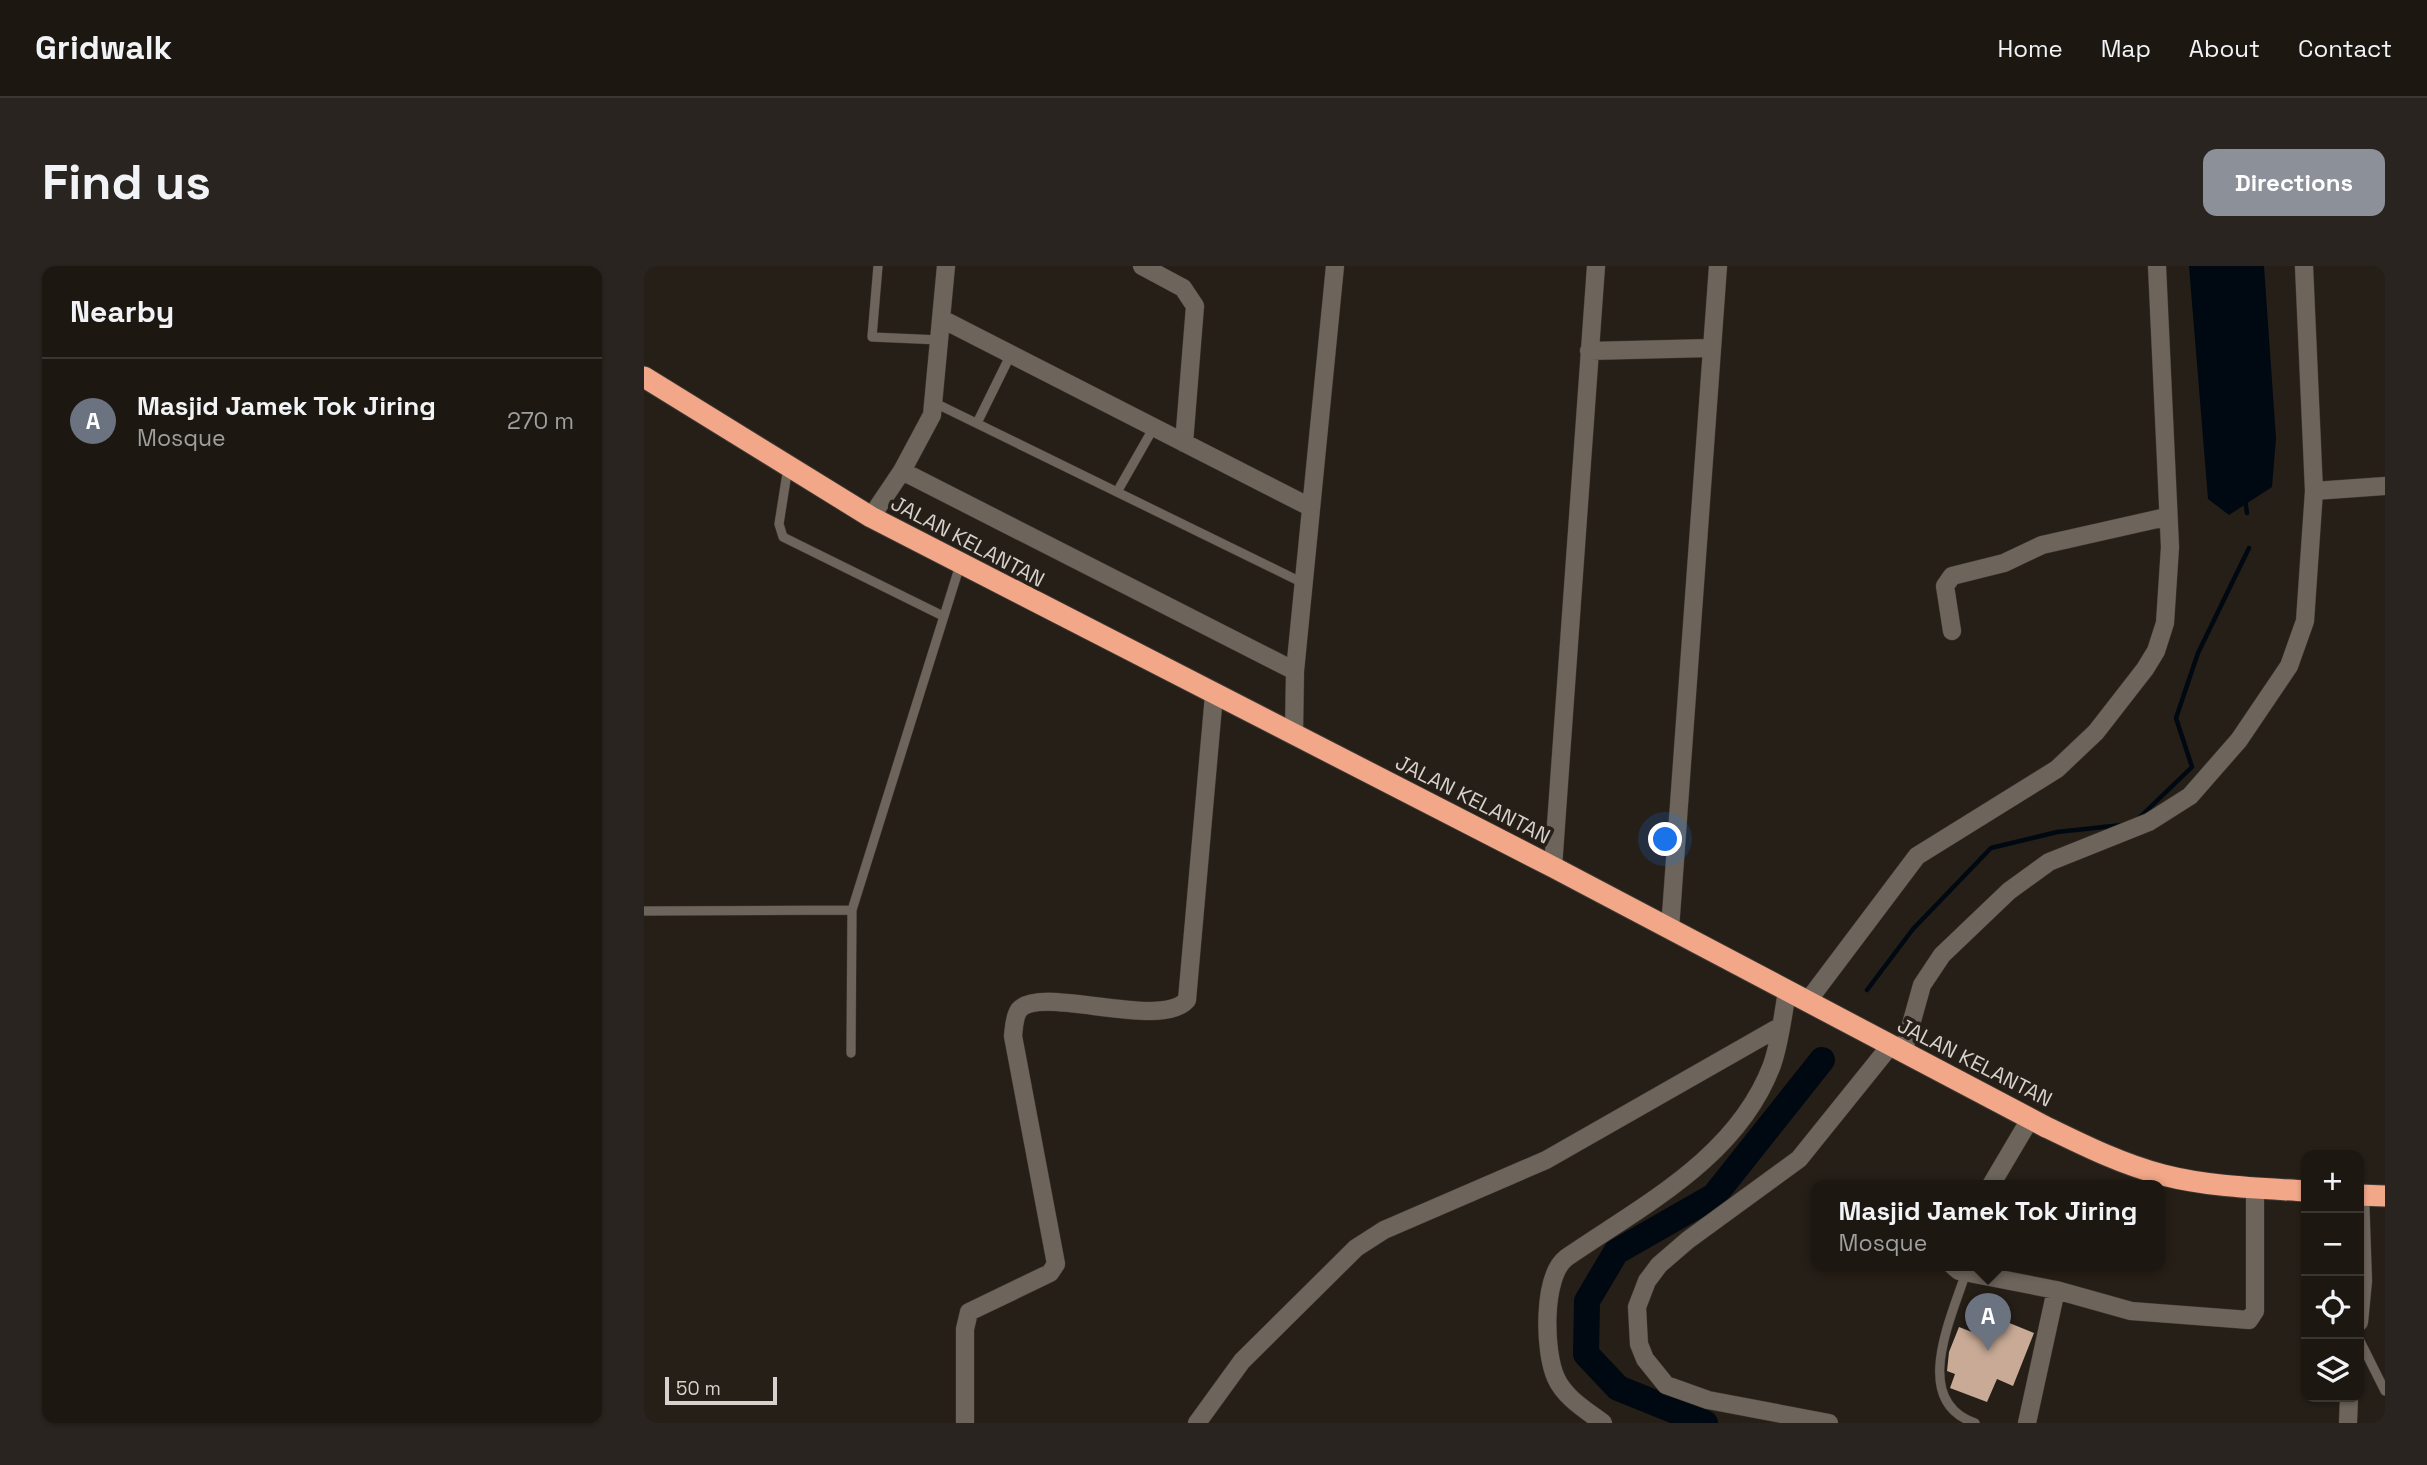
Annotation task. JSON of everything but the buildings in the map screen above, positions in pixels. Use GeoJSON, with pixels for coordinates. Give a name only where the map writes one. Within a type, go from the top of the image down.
{"type":"FeatureCollection","features":[{"type":"Feature","properties":{"kind":"highway","name":"JALAN KELANTAN"},"geometry":{"type":"LineString","coordinates":[[644,377],[871,517],[960,565],[1553,867],[2030,1119],[2115,1160],[2162,1175],[2207,1184],[2301,1191]]}},
{"type":"Feature","properties":{"kind":"highway"},"geometry":{"type":"LineString","coordinates":[[2364,1195],[2385,1196]]}},
{"type":"Feature","properties":{"kind":"street"},"geometry":{"type":"LineString","coordinates":[[871,517],[902,471],[928,425],[935,403],[946,266]]}},
{"type":"Feature","properties":{"kind":"street"},"geometry":{"type":"LineString","coordinates":[[1142,266],[1183,288],[1195,306],[1184,443]]}},
{"type":"Feature","properties":{"kind":"street"},"geometry":{"type":"LineString","coordinates":[[1293,734],[1303,583],[1335,266]]}},
{"type":"Feature","properties":{"kind":"street"},"geometry":{"type":"LineString","coordinates":[[1553,867],[1596,266]]}},
{"type":"Feature","properties":{"kind":"street"},"geometry":{"type":"LineString","coordinates":[[1670,929],[1718,266]]}},
{"type":"Feature","properties":{"kind":"street"},"geometry":{"type":"LineString","coordinates":[[1810,1003],[1917,856],[2057,769],[2096,732],[2130,690],[2156,651],[2165,623],[2170,547],[2166,517],[2157,266]]}},
{"type":"Feature","properties":{"kind":"street"},"geometry":{"type":"LineString","coordinates":[[1829,1423],[1708,1400],[1666,1385],[1645,1359],[1639,1344],[1637,1307],[1644,1287],[1659,1265],[1688,1240],[1799,1159],[1893,1048],[1922,985],[1942,956],[2009,891],[2049,862],[2149,822],[2190,796],[2213,773],[2266,704],[2289,666],[2305,621],[2314,491],[2304,266]]}},
{"type":"Feature","properties":{"kind":"street"},"geometry":{"type":"LineString","coordinates":[[942,319],[1012,352],[1310,507]]}},
{"type":"Feature","properties":{"kind":"street"},"geometry":{"type":"LineString","coordinates":[[1588,351],[1710,348]]}},
{"type":"Feature","properties":{"kind":"street"},"geometry":{"type":"LineString","coordinates":[[902,471],[1296,671]]}},
{"type":"Feature","properties":{"kind":"street"},"geometry":{"type":"LineString","coordinates":[[2314,491],[2385,486]]}},
{"type":"Feature","properties":{"kind":"street"},"geometry":{"type":"LineString","coordinates":[[1952,631],[1945,586],[1952,576],[2004,563],[2042,544],[2166,517]]}},
{"type":"Feature","properties":{"kind":"street"},"geometry":{"type":"LineString","coordinates":[[965,1423],[965,1329],[969,1312],[1050,1273],[1056,1264],[1015,1045],[1015,1023],[1019,1011],[1034,1003],[1161,1009],[1181,1005],[1187,1000],[1214,695]]}},
{"type":"Feature","properties":{"kind":"street"},"geometry":{"type":"LineString","coordinates":[[1594,1421],[1566,1393],[1551,1363],[1548,1334],[1553,1272],[1566,1258],[1699,1166],[1724,1143],[1743,1118],[1768,1074],[1787,991]]}},
{"type":"Feature","properties":{"kind":"street"},"geometry":{"type":"LineString","coordinates":[[1197,1423],[1241,1361],[1356,1248],[1384,1230],[1546,1160],[1781,1026]]}},
{"type":"Feature","properties":{"kind":"street"},"geometry":{"type":"LineString","coordinates":[[1993,1180],[2030,1119]]}},
{"type":"Feature","properties":{"kind":"street"},"geometry":{"type":"LineString","coordinates":[[1968,1271],[2056,1290],[2131,1311],[2249,1320],[2255,1311],[2255,1188]]}},
{"type":"Feature","properties":{"kind":"street"},"geometry":{"type":"LineString","coordinates":[[2360,1213],[2362,1276]]}},
{"type":"Feature","properties":{"kind":"street"},"geometry":{"type":"LineString","coordinates":[[2027,1423],[2056,1290]]}},
{"type":"Feature","properties":{"kind":"street"},"geometry":{"type":"LineString","coordinates":[[2348,1423],[2349,1402]]}},
{"type":"Feature","properties":{"kind":"lane"},"geometry":{"type":"LineString","coordinates":[[878,266],[872,337],[940,340]]}},
{"type":"Feature","properties":{"kind":"lane"},"geometry":{"type":"LineString","coordinates":[[977,423],[1012,352]]}},
{"type":"Feature","properties":{"kind":"lane"},"geometry":{"type":"LineString","coordinates":[[935,403],[1303,583]]}},
{"type":"Feature","properties":{"kind":"lane"},"geometry":{"type":"LineString","coordinates":[[1117,492],[1154,427]]}},
{"type":"Feature","properties":{"kind":"lane"},"geometry":{"type":"LineString","coordinates":[[788,467],[779,524],[783,537],[943,616]]}},
{"type":"Feature","properties":{"kind":"lane"},"geometry":{"type":"LineString","coordinates":[[851,1053],[852,909],[960,565]]}},
{"type":"Feature","properties":{"kind":"lane"},"geometry":{"type":"LineString","coordinates":[[644,911],[852,909]]}},
{"type":"Feature","properties":{"kind":"lane"},"geometry":{"type":"LineString","coordinates":[[1959,1271],[1942,1351],[1939,1382],[1944,1398],[1954,1411],[1975,1423]]}},
{"type":"Feature","properties":{"kind":"lane"},"geometry":{"type":"LineString","coordinates":[[2364,1349],[2385,1391]]}},
{"type":"Feature","properties":{"kind":"shaded area"},"geometry":{"type":"Polygon","coordinates":[[[2189,266],[2264,266],[2276,438],[2272,487],[2229,515],[2208,499],[2189,266]]]}},
{"type":"Feature","properties":{"kind":"waterway"},"geometry":{"type":"LineString","coordinates":[[2245,499],[2247,513]]}},
{"type":"Feature","properties":{"kind":"waterway"},"geometry":{"type":"LineString","coordinates":[[2139,818],[2192,767],[2176,718],[2198,653],[2249,548]]}},
{"type":"Feature","properties":{"kind":"waterway"},"geometry":{"type":"LineString","coordinates":[[1867,990],[1913,929],[1991,848],[2057,832],[2122,825]]}},
{"type":"Feature","properties":{"kind":"waterway"},"geometry":{"type":"LineString","coordinates":[[1705,1423],[1618,1388],[1586,1354],[1587,1301],[1616,1252],[1714,1196],[1822,1060]]}},
{"type":"Feature","properties":{"kind":"place","name":"Masjid Jamek Tok Jiring"},"geometry":{"type":"Point","coordinates":[1988,1351]}}]}
